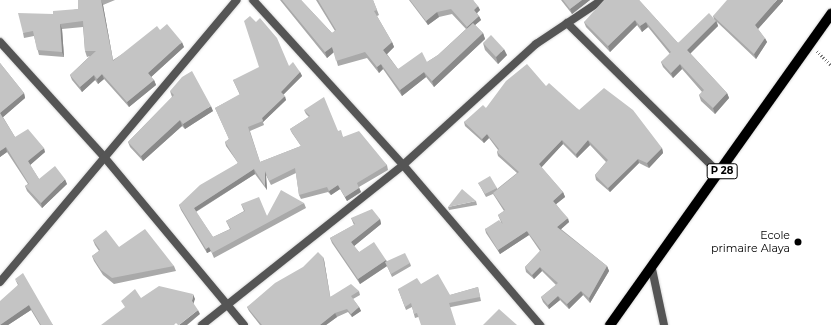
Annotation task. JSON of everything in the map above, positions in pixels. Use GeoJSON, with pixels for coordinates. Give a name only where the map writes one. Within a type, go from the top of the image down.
{"type":"FeatureCollection","features":[{"type":"Feature","properties":{"kind":"main road","name":"P 28"},"geometry":{"type":"LineString","coordinates":[[610,325],[720,174],[811,45],[831,14]]}},
{"type":"Feature","properties":{"kind":"street"},"geometry":{"type":"LineString","coordinates":[[0,282],[237,0]]}},
{"type":"Feature","properties":{"kind":"street"},"geometry":{"type":"LineString","coordinates":[[253,0],[403,165],[540,325]]}},
{"type":"Feature","properties":{"kind":"street"},"geometry":{"type":"LineString","coordinates":[[202,325],[403,165],[536,44],[602,0]]}},
{"type":"Feature","properties":{"kind":"street"},"geometry":{"type":"LineString","coordinates":[[567,24],[720,174]]}},
{"type":"Feature","properties":{"kind":"street"},"geometry":{"type":"LineString","coordinates":[[0,42],[105,158],[244,325]]}},
{"type":"Feature","properties":{"kind":"street"},"geometry":{"type":"LineString","coordinates":[[652,269],[664,325]]}},
{"type":"Feature","properties":{"kind":"path"},"geometry":{"type":"LineString","coordinates":[[811,45],[831,65]]}},
{"type":"Feature","properties":{"kind":"building"},"geometry":{"type":"Polygon","coordinates":[[[78,0],[101,0],[113,61],[157,26],[160,30],[167,24],[182,42],[148,73],[154,80],[127,102],[102,74],[97,79],[94,75],[80,87],[70,75],[96,51],[85,51],[83,21],[60,24],[62,52],[37,50],[33,31],[23,33],[18,13],[53,14],[53,11],[78,9],[78,0]]]}},
{"type":"Feature","properties":{"kind":"building"},"geometry":{"type":"Polygon","coordinates":[[[282,0],[301,0],[332,33],[336,30],[318,0],[373,0],[377,10],[374,11],[392,42],[383,50],[398,69],[422,52],[427,62],[438,55],[473,23],[483,33],[432,81],[424,72],[400,90],[381,64],[377,67],[365,52],[336,61],[332,47],[325,52],[282,0]]]}},
{"type":"Feature","properties":{"kind":"building"},"geometry":{"type":"Polygon","coordinates":[[[410,0],[473,0],[478,6],[474,10],[479,16],[467,27],[451,9],[437,12],[426,21],[410,0]]]}},
{"type":"Feature","properties":{"kind":"building"},"geometry":{"type":"Polygon","coordinates":[[[563,0],[582,0],[570,9],[563,0]]]}},
{"type":"Feature","properties":{"kind":"building"},"geometry":{"type":"Polygon","coordinates":[[[604,0],[639,0],[678,43],[709,13],[716,21],[687,50],[727,93],[713,108],[699,95],[704,90],[680,64],[671,73],[661,62],[671,52],[646,22],[640,26],[635,20],[608,46],[584,22],[604,0]]]}},
{"type":"Feature","properties":{"kind":"building"},"geometry":{"type":"Polygon","coordinates":[[[727,0],[777,0],[755,25],[765,38],[754,54],[713,16],[727,0]]]}},
{"type":"Feature","properties":{"kind":"building"},"geometry":{"type":"Polygon","coordinates":[[[250,16],[256,22],[260,18],[277,38],[289,66],[293,62],[300,72],[281,92],[285,96],[262,118],[263,121],[248,127],[260,162],[301,146],[290,129],[310,116],[304,110],[324,97],[338,131],[341,130],[343,137],[359,131],[387,165],[357,183],[359,188],[345,197],[338,185],[329,191],[327,187],[299,195],[295,168],[269,181],[265,171],[265,186],[254,169],[194,208],[213,237],[231,229],[226,221],[245,211],[241,204],[259,197],[267,216],[281,190],[304,203],[212,253],[209,247],[206,249],[179,205],[200,185],[238,163],[225,142],[229,139],[215,108],[240,94],[233,80],[259,67],[244,21],[250,16]]]}},
{"type":"Feature","properties":{"kind":"building"},"geometry":{"type":"Polygon","coordinates":[[[491,35],[504,49],[496,57],[483,43],[491,35]]]}},
{"type":"Feature","properties":{"kind":"building"},"geometry":{"type":"Polygon","coordinates":[[[0,63],[24,93],[0,113],[0,63]]]}},
{"type":"Feature","properties":{"kind":"building"},"geometry":{"type":"Polygon","coordinates":[[[527,64],[546,86],[549,83],[579,110],[604,88],[633,110],[662,148],[647,163],[638,159],[608,188],[595,175],[608,160],[588,140],[576,154],[562,140],[539,164],[563,192],[553,201],[568,218],[557,227],[607,266],[589,298],[581,291],[567,304],[558,296],[548,305],[541,297],[558,283],[540,267],[532,275],[525,267],[541,250],[527,231],[498,250],[485,229],[499,220],[503,224],[498,215],[505,210],[493,193],[519,172],[497,152],[499,149],[487,134],[482,139],[464,122],[483,105],[486,108],[506,81],[527,64]]]}},
{"type":"Feature","properties":{"kind":"building"},"geometry":{"type":"Polygon","coordinates":[[[192,71],[211,106],[183,124],[180,120],[141,156],[128,142],[174,95],[170,91],[182,77],[192,71]]]}},
{"type":"Feature","properties":{"kind":"building"},"geometry":{"type":"Polygon","coordinates":[[[0,113],[15,137],[28,129],[44,148],[28,161],[39,179],[55,166],[65,179],[41,203],[25,186],[29,184],[6,147],[0,151],[0,113]]]}},
{"type":"Feature","properties":{"kind":"building"},"geometry":{"type":"Polygon","coordinates":[[[490,176],[497,188],[485,194],[478,183],[490,176]]]}},
{"type":"Feature","properties":{"kind":"building"},"geometry":{"type":"Polygon","coordinates":[[[462,189],[476,201],[448,207],[462,189]]]}},
{"type":"Feature","properties":{"kind":"building"},"geometry":{"type":"Polygon","coordinates":[[[372,209],[380,219],[351,242],[359,252],[374,242],[386,260],[358,279],[330,238],[355,224],[351,218],[372,209]]]}},
{"type":"Feature","properties":{"kind":"building"},"geometry":{"type":"Polygon","coordinates":[[[145,229],[174,266],[112,278],[101,270],[92,256],[100,250],[93,240],[106,230],[119,247],[145,229]]]}},
{"type":"Feature","properties":{"kind":"building"},"geometry":{"type":"Polygon","coordinates":[[[318,252],[323,257],[330,297],[351,284],[359,291],[351,296],[359,307],[351,314],[347,309],[335,313],[320,325],[262,325],[247,307],[275,283],[303,267],[318,252]]]}},
{"type":"Feature","properties":{"kind":"building"},"geometry":{"type":"Polygon","coordinates":[[[405,253],[410,263],[391,274],[385,262],[405,253]]]}},
{"type":"Feature","properties":{"kind":"building"},"geometry":{"type":"Polygon","coordinates":[[[23,273],[53,325],[41,325],[29,305],[0,325],[0,301],[19,284],[15,279],[23,273]]]}},
{"type":"Feature","properties":{"kind":"building"},"geometry":{"type":"Polygon","coordinates":[[[438,274],[450,295],[478,287],[480,297],[449,303],[456,325],[421,325],[417,313],[414,314],[411,303],[405,307],[398,289],[417,278],[421,284],[438,274]]]}},
{"type":"Feature","properties":{"kind":"building"},"geometry":{"type":"Polygon","coordinates":[[[159,286],[193,294],[192,301],[198,310],[179,325],[176,323],[174,325],[101,325],[125,307],[121,301],[135,289],[141,298],[159,286]]]}},
{"type":"Feature","properties":{"kind":"building"},"geometry":{"type":"Polygon","coordinates":[[[499,309],[517,325],[483,325],[499,309]]]}},
{"type":"Feature","properties":{"kind":"place","name":"Ecole primaire Alaya"},"geometry":{"type":"Point","coordinates":[798,242]}}]}
